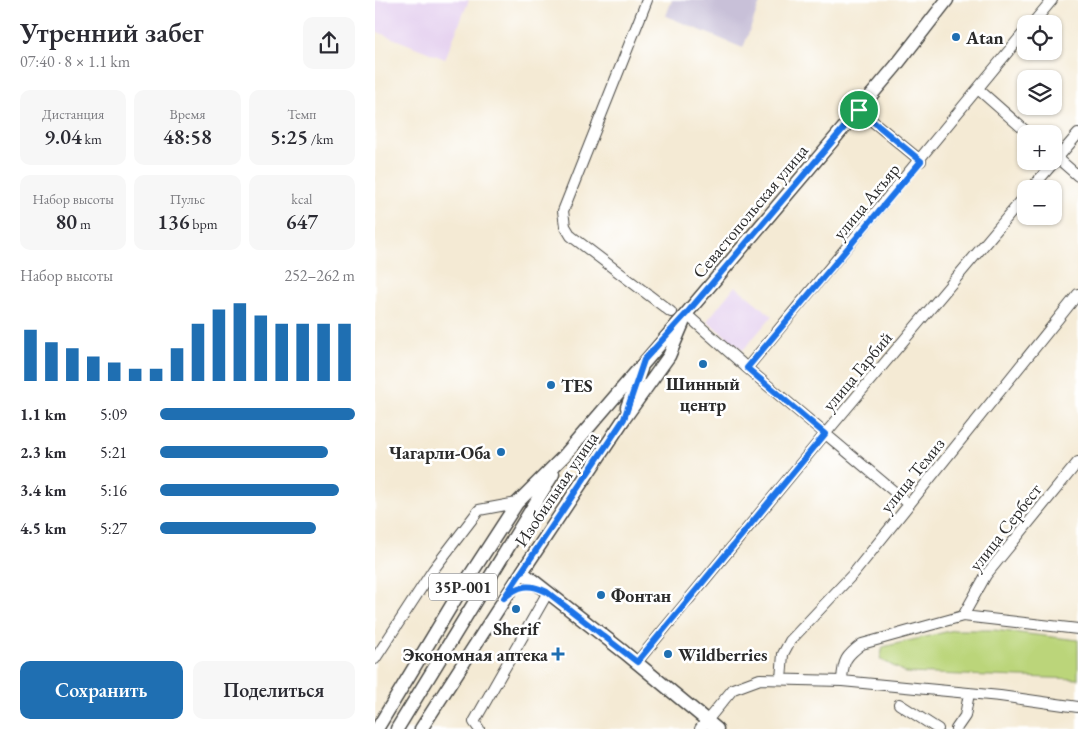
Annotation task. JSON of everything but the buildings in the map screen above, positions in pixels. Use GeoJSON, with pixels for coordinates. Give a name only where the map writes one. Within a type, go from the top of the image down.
{"type":"FeatureCollection","features":[{"type":"Feature","properties":{"kind":"main road","name":"Севастопольская улица"},"geometry":{"type":"LineString","coordinates":[[564,456],[859,110],[947,0]]}},
{"type":"Feature","properties":{"kind":"main road","name":"Изобильная улица"},"geometry":{"type":"LineString","coordinates":[[686,314],[669,356],[624,419],[522,572],[637,662],[703,725],[717,729]]}},
{"type":"Feature","properties":{"kind":"main road"},"geometry":{"type":"LineString","coordinates":[[624,419],[644,360]]}},
{"type":"Feature","properties":{"kind":"main road","name":"35Р-001"},"geometry":{"type":"LineString","coordinates":[[377,729],[465,583],[517,503],[564,456]]}},
{"type":"Feature","properties":{"kind":"main road","name":"35Р-001"},"geometry":{"type":"LineString","coordinates":[[397,729],[564,456]]}},
{"type":"Feature","properties":{"kind":"main road"},"geometry":{"type":"LineString","coordinates":[[544,539],[536,559],[536,574],[547,592]]}},
{"type":"Feature","properties":{"kind":"main road"},"geometry":{"type":"LineString","coordinates":[[421,729],[522,572]]}},
{"type":"Feature","properties":{"kind":"main road"},"geometry":{"type":"LineString","coordinates":[[504,598],[513,590],[525,585],[535,586],[547,592]]}},
{"type":"Feature","properties":{"kind":"street"},"geometry":{"type":"LineString","coordinates":[[647,0],[563,211],[565,226],[571,236],[671,312]]}},
{"type":"Feature","properties":{"kind":"street"},"geometry":{"type":"LineString","coordinates":[[1040,15],[1052,0]]}},
{"type":"Feature","properties":{"kind":"street","name":"улица Акъяр"},"geometry":{"type":"LineString","coordinates":[[747,368],[921,161],[1017,41]]}},
{"type":"Feature","properties":{"kind":"street"},"geometry":{"type":"LineString","coordinates":[[977,89],[1019,125]]}},
{"type":"Feature","properties":{"kind":"street"},"geometry":{"type":"LineString","coordinates":[[859,110],[921,161]]}},
{"type":"Feature","properties":{"kind":"street"},"geometry":{"type":"LineString","coordinates":[[1062,149],[1078,134]]}},
{"type":"Feature","properties":{"kind":"street"},"geometry":{"type":"LineString","coordinates":[[1062,162],[1078,176]]}},
{"type":"Feature","properties":{"kind":"street","name":"улица Гарбий"},"geometry":{"type":"LineString","coordinates":[[637,662],[1017,206]]}},
{"type":"Feature","properties":{"kind":"street","name":"улица Темиз"},"geometry":{"type":"LineString","coordinates":[[781,678],[783,654],[791,641],[854,573],[1078,294]]}},
{"type":"Feature","properties":{"kind":"street"},"geometry":{"type":"LineString","coordinates":[[686,314],[747,368],[909,504]]}},
{"type":"Feature","properties":{"kind":"street","name":"улица Сербест"},"geometry":{"type":"LineString","coordinates":[[963,616],[986,575],[1078,462]]}},
{"type":"Feature","properties":{"kind":"street"},"geometry":{"type":"LineString","coordinates":[[375,659],[433,570],[475,514],[484,507],[517,503]]}},
{"type":"Feature","properties":{"kind":"street"},"geometry":{"type":"LineString","coordinates":[[479,729],[474,722],[547,592]]}},
{"type":"Feature","properties":{"kind":"street"},"geometry":{"type":"LineString","coordinates":[[842,681],[843,665],[849,654],[863,644],[963,616],[1078,629]]}},
{"type":"Feature","properties":{"kind":"street"},"geometry":{"type":"LineString","coordinates":[[703,725],[733,688],[760,679],[781,678],[842,681],[969,694],[1078,708]]}},
{"type":"Feature","properties":{"kind":"street"},"geometry":{"type":"LineString","coordinates":[[956,729],[965,716],[969,694]]}},
{"type":"Feature","properties":{"kind":"street"},"geometry":{"type":"LineString","coordinates":[[899,704],[938,729]]}},
{"type":"Feature","properties":{"kind":"shaded area"},"geometry":{"type":"Polygon","coordinates":[[[375,0],[469,0],[445,59],[375,31],[375,0]]]}},
{"type":"Feature","properties":{"kind":"shaded area"},"geometry":{"type":"Polygon","coordinates":[[[672,0],[761,0],[743,48],[666,16],[672,0]]]}},
{"type":"Feature","properties":{"kind":"shaded area"},"geometry":{"type":"Polygon","coordinates":[[[735,286],[772,316],[743,350],[707,321],[735,286]]]}},
{"type":"Feature","properties":{"kind":"green space"},"geometry":{"type":"Polygon","coordinates":[[[954,630],[994,630],[1078,640],[1078,679],[906,673],[880,659],[883,647],[954,630]]]}},
{"type":"Feature","properties":{"kind":"place","name":"Atan"},"geometry":{"type":"Point","coordinates":[956,37]}},
{"type":"Feature","properties":{"kind":"place","name":"Шинный центр"},"geometry":{"type":"Point","coordinates":[703,364]}},
{"type":"Feature","properties":{"kind":"place","name":"TES"},"geometry":{"type":"Point","coordinates":[551,385]}},
{"type":"Feature","properties":{"kind":"place","name":"Чагарли-Оба"},"geometry":{"type":"Point","coordinates":[501,452]}},
{"type":"Feature","properties":{"kind":"place","name":"Фонтан"},"geometry":{"type":"Point","coordinates":[601,595]}},
{"type":"Feature","properties":{"kind":"place","name":"Sherif"},"geometry":{"type":"Point","coordinates":[516,609]}},
{"type":"Feature","properties":{"kind":"place","name":"Экономная аптека"},"geometry":{"type":"Point","coordinates":[558,654]}},
{"type":"Feature","properties":{"kind":"place","name":"Wildberries"},"geometry":{"type":"Point","coordinates":[668,654]}},
{"type":"Feature","properties":{"kind":"route"},"geometry":{"type":"LineString","coordinates":[[859,110],[921,161],[747,368],[825,434],[637,662],[547,592],[535,586],[525,585],[518,587],[504,598],[624,419],[644,360],[686,314],[859,110]]}}]}
